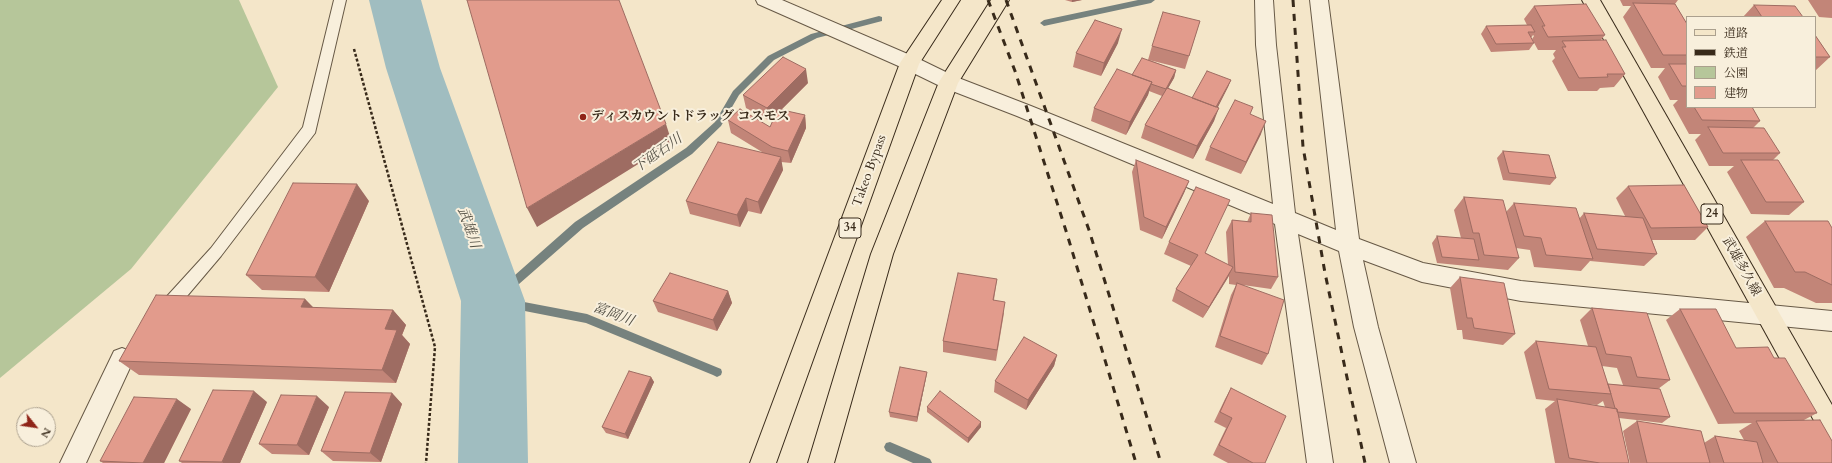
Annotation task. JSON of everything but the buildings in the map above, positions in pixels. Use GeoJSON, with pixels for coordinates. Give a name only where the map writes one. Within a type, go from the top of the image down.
{"type":"FeatureCollection","features":[{"type":"Feature","properties":{"kind":"main road","name":"Takeo Bypass"},"geometry":{"type":"LineString","coordinates":[[763,463],[910,62],[951,0]]}},
{"type":"Feature","properties":{"kind":"main road"},"geometry":{"type":"LineString","coordinates":[[821,463],[882,254],[949,82],[1000,0]]}},
{"type":"Feature","properties":{"kind":"main road","name":"武雄多久線"},"geometry":{"type":"LineString","coordinates":[[1591,0],[1832,429]]}},
{"type":"Feature","properties":{"kind":"street"},"geometry":{"type":"LineString","coordinates":[[765,0],[910,62],[949,82],[1024,111],[1349,245],[1422,272],[1521,291],[1832,321]]}},
{"type":"Feature","properties":{"kind":"street"},"geometry":{"type":"LineString","coordinates":[[1264,0],[1266,45],[1285,219],[1320,463]]}},
{"type":"Feature","properties":{"kind":"street"},"geometry":{"type":"LineString","coordinates":[[1319,0],[1349,245],[1366,327],[1403,463]]}},
{"type":"Feature","properties":{"kind":"street"},"geometry":{"type":"LineString","coordinates":[[73,463],[127,353]]}},
{"type":"Feature","properties":{"kind":"lane"},"geometry":{"type":"LineString","coordinates":[[153,323],[216,252],[310,129],[340,0]]}},
{"type":"Feature","properties":{"kind":"path"},"geometry":{"type":"LineString","coordinates":[[354,46],[383,160],[435,347],[426,463]]}},
{"type":"Feature","properties":{"kind":"green space"},"geometry":{"type":"Polygon","coordinates":[[[0,0],[239,0],[278,87],[131,269],[0,378],[0,0]]]}},
{"type":"Feature","properties":{"kind":"waterway","name":"武雄川"},"geometry":{"type":"LineString","coordinates":[[395,0],[413,68],[493,301],[493,463]]}},
{"type":"Feature","properties":{"kind":"waterway","name":"下砥石川"},"geometry":{"type":"LineString","coordinates":[[1044,23],[1151,0]]}},
{"type":"Feature","properties":{"kind":"waterway","name":"下砥石川"},"geometry":{"type":"LineString","coordinates":[[717,372],[587,319],[493,301],[579,225],[689,151],[718,124],[736,93],[771,58],[814,36],[879,19]]}},
{"type":"Feature","properties":{"kind":"waterway","name":"富岡川"},"geometry":{"type":"LineString","coordinates":[[890,447],[926,463]]}},
{"type":"Feature","properties":{"kind":"railway"},"geometry":{"type":"LineString","coordinates":[[988,0],[1015,71],[1067,234],[1136,463]]}},
{"type":"Feature","properties":{"kind":"railway"},"geometry":{"type":"LineString","coordinates":[[1006,0],[1089,230],[1161,463]]}},
{"type":"Feature","properties":{"kind":"railway"},"geometry":{"type":"LineString","coordinates":[[1293,0],[1303,147],[1325,273],[1365,463]]}},
{"type":"Feature","properties":{"kind":"place","name":"ディスカウントドラッグ コスモス"},"geometry":{"type":"Point","coordinates":[583,117]}}]}
